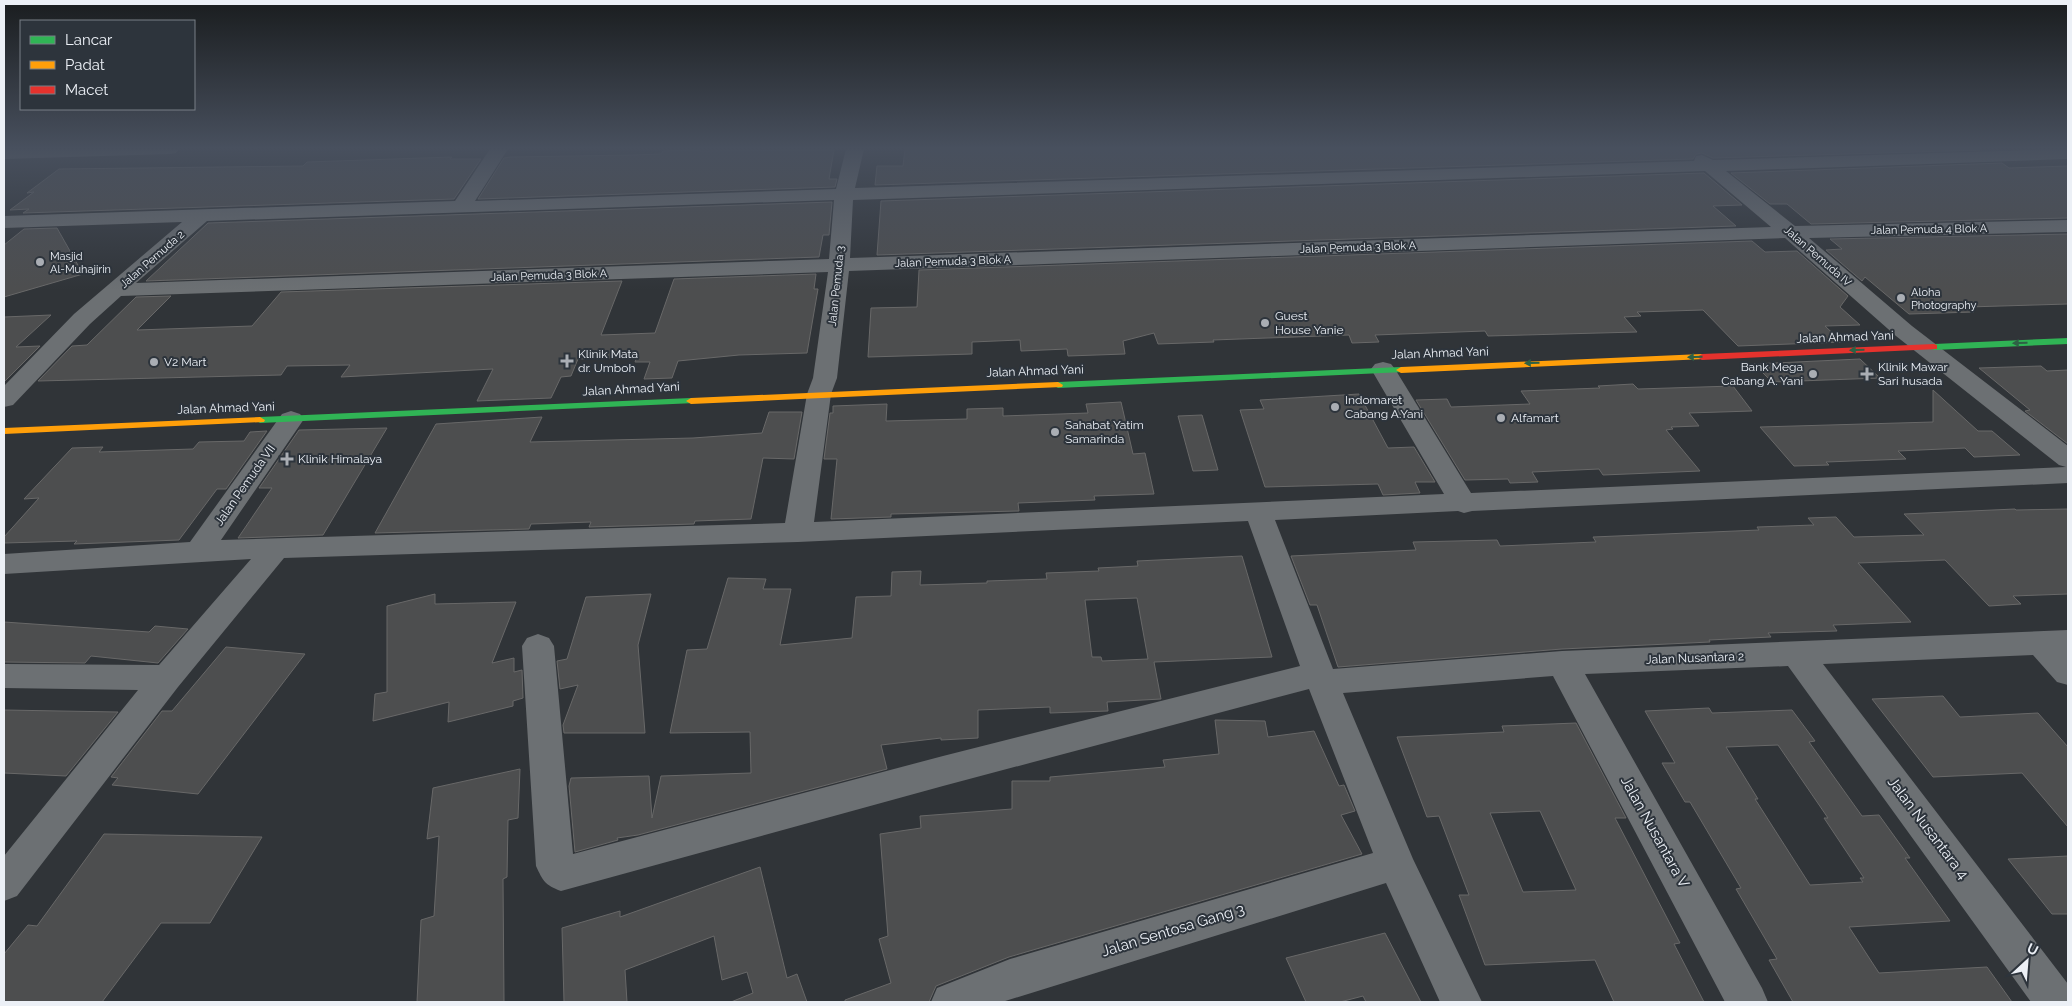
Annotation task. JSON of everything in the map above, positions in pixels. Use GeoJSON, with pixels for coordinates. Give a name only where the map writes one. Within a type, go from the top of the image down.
{"type":"FeatureCollection","features":[{"type":"Feature","properties":{"kind":"main road","name":"Jalan Ahmad Yani"},"geometry":{"type":"LineString","coordinates":[[4,431],[291,418],[823,382],[1383,369],[1909,335],[2068,341]]}},
{"type":"Feature","properties":{"kind":"street"},"geometry":{"type":"LineString","coordinates":[[461,207],[468,196]]}},
{"type":"Feature","properties":{"kind":"street"},"geometry":{"type":"LineString","coordinates":[[4,222],[787,196]]}},
{"type":"Feature","properties":{"kind":"street","name":"Jalan Pemuda 3"},"geometry":{"type":"LineString","coordinates":[[798,532],[823,382],[839,265],[844,196]]}},
{"type":"Feature","properties":{"kind":"street","name":"Jalan Pemuda IV"},"geometry":{"type":"LineString","coordinates":[[1746,196],[1909,335],[2068,459]]}},
{"type":"Feature","properties":{"kind":"street","name":"Jalan Pemuda 2"},"geometry":{"type":"LineString","coordinates":[[4,400],[82,319],[202,215]]}},
{"type":"Feature","properties":{"kind":"street","name":"Jalan Pemuda 4 Blok A"},"geometry":{"type":"LineString","coordinates":[[1790,232],[2068,226]]}},
{"type":"Feature","properties":{"kind":"street","name":"Jalan Pemuda 3 Blok A"},"geometry":{"type":"LineString","coordinates":[[117,290],[1790,232]]}},
{"type":"Feature","properties":{"kind":"street"},"geometry":{"type":"LineString","coordinates":[[1383,369],[1464,504]]}},
{"type":"Feature","properties":{"kind":"street","name":"Jalan Pemuda VII"},"geometry":{"type":"LineString","coordinates":[[199,551],[291,418]]}},
{"type":"Feature","properties":{"kind":"street"},"geometry":{"type":"LineString","coordinates":[[4,564],[199,551],[798,532],[1258,511],[1464,504],[2068,475]]}},
{"type":"Feature","properties":{"kind":"street"},"geometry":{"type":"LineString","coordinates":[[1258,511],[1321,678],[1396,862],[1462,1002]]}},
{"type":"Feature","properties":{"kind":"street"},"geometry":{"type":"LineString","coordinates":[[4,884],[167,678],[276,549]]}},
{"type":"Feature","properties":{"kind":"street"},"geometry":{"type":"LineString","coordinates":[[2055,643],[2068,674]]}},
{"type":"Feature","properties":{"kind":"street","name":"Jalan Nusantara 2"},"geometry":{"type":"LineString","coordinates":[[538,646],[555,866],[561,874],[944,771],[1321,678],[1562,663],[2055,643]]}},
{"type":"Feature","properties":{"kind":"street","name":"Jalan Nusantara 4"},"geometry":{"type":"LineString","coordinates":[[1798,654],[2056,1002]]}},
{"type":"Feature","properties":{"kind":"street","name":"Jalan Nusantara V"},"geometry":{"type":"LineString","coordinates":[[1562,663],[1747,1002]]}},
{"type":"Feature","properties":{"kind":"street"},"geometry":{"type":"LineString","coordinates":[[4,676],[167,678]]}},
{"type":"Feature","properties":{"kind":"street","name":"Jalan Sentosa Gang 3"},"geometry":{"type":"LineString","coordinates":[[952,1002],[1010,979],[1396,862]]}},
{"type":"Feature","properties":{"kind":"building"},"geometry":{"type":"Polygon","coordinates":[[[29,196],[456,196],[454,199],[23,213],[29,209],[10,210],[29,196]]]}},
{"type":"Feature","properties":{"kind":"building"},"geometry":{"type":"Polygon","coordinates":[[[480,196],[569,196],[478,199],[480,196]]]}},
{"type":"Feature","properties":{"kind":"building"},"geometry":{"type":"Polygon","coordinates":[[[1030,196],[1731,196],[1742,205],[1713,206],[1736,226],[877,255],[881,201],[1030,196]]]}},
{"type":"Feature","properties":{"kind":"building"},"geometry":{"type":"Polygon","coordinates":[[[1760,196],[2068,196],[2068,218],[1811,224],[1787,204],[1770,204],[1760,196]]]}},
{"type":"Feature","properties":{"kind":"building"},"geometry":{"type":"Polygon","coordinates":[[[832,202],[829,235],[823,235],[819,257],[146,281],[208,223],[832,202]]]}},
{"type":"Feature","properties":{"kind":"building","name":"Masjid Al-Muhajirin"},"geometry":{"type":"Polygon","coordinates":[[[57,228],[83,274],[4,297],[4,245],[24,229],[57,228]]]}},
{"type":"Feature","properties":{"kind":"building"},"geometry":{"type":"Polygon","coordinates":[[[2068,234],[2068,304],[1968,307],[1974,312],[1909,314],[1865,277],[1862,281],[1826,250],[1842,249],[1830,239],[2068,234]]]}},
{"type":"Feature","properties":{"kind":"building"},"geometry":{"type":"Polygon","coordinates":[[[1752,241],[1765,252],[1797,251],[1848,296],[1840,307],[1860,325],[1825,326],[1842,342],[1738,346],[1703,310],[1637,312],[1641,316],[1624,317],[1637,332],[1488,336],[1485,331],[1375,335],[1379,342],[1352,343],[1349,335],[1158,344],[1154,333],[1123,341],[1125,354],[1068,356],[1067,349],[1021,351],[1020,340],[972,342],[972,354],[868,357],[871,308],[917,307],[919,270],[1752,241]]]}},
{"type":"Feature","properties":{"kind":"building"},"geometry":{"type":"Polygon","coordinates":[[[816,274],[814,289],[818,289],[807,353],[739,355],[678,361],[672,378],[644,379],[650,362],[635,362],[637,357],[578,359],[571,376],[561,377],[551,398],[477,401],[493,369],[341,377],[350,365],[287,366],[281,375],[38,381],[72,346],[87,345],[136,297],[171,296],[137,330],[252,326],[281,292],[622,281],[601,335],[655,333],[674,279],[816,274]]]}},
{"type":"Feature","properties":{"kind":"building"},"geometry":{"type":"Polygon","coordinates":[[[51,315],[16,347],[40,346],[4,382],[4,317],[51,315]]]}},
{"type":"Feature","properties":{"kind":"building"},"geometry":{"type":"Polygon","coordinates":[[[1860,359],[1880,378],[1772,382],[1754,364],[1860,359]]]}},
{"type":"Feature","properties":{"kind":"building"},"geometry":{"type":"Polygon","coordinates":[[[2041,366],[2047,371],[2068,370],[2068,444],[2025,411],[2030,410],[1979,368],[2041,366]]]}},
{"type":"Feature","properties":{"kind":"building"},"geometry":{"type":"Polygon","coordinates":[[[1633,384],[1638,389],[1733,386],[1752,411],[1689,413],[1699,426],[1671,427],[1673,429],[1666,430],[1700,471],[1603,475],[1599,469],[1532,472],[1538,482],[1510,483],[1508,479],[1465,480],[1416,400],[1447,399],[1451,407],[1530,404],[1521,391],[1600,388],[1598,386],[1633,384]]]}},
{"type":"Feature","properties":{"kind":"building"},"geometry":{"type":"Polygon","coordinates":[[[1933,390],[1978,431],[1992,431],[2020,455],[1974,457],[1965,448],[1898,451],[1906,459],[1826,462],[1829,465],[1794,466],[1760,427],[1933,422],[1933,390]]]}},
{"type":"Feature","properties":{"kind":"building"},"geometry":{"type":"Polygon","coordinates":[[[1359,394],[1388,448],[1414,447],[1435,482],[1415,482],[1420,493],[1383,495],[1378,484],[1265,487],[1240,410],[1264,409],[1260,400],[1359,394]]]}},
{"type":"Feature","properties":{"kind":"building"},"geometry":{"type":"Polygon","coordinates":[[[1121,402],[1133,454],[1145,453],[1154,494],[1094,496],[1095,500],[1018,503],[1019,511],[891,514],[891,517],[831,519],[837,459],[824,459],[830,413],[833,413],[833,406],[887,404],[886,421],[967,419],[967,409],[1003,408],[1003,416],[1088,413],[1086,404],[1121,402]]]}},
{"type":"Feature","properties":{"kind":"building"},"geometry":{"type":"Polygon","coordinates":[[[769,412],[802,412],[794,459],[763,458],[751,519],[695,521],[694,524],[589,527],[591,522],[531,524],[529,529],[375,533],[436,424],[542,417],[530,442],[693,438],[762,433],[769,412]]]}},
{"type":"Feature","properties":{"kind":"building"},"geometry":{"type":"Polygon","coordinates":[[[1202,415],[1218,470],[1193,471],[1178,416],[1202,415]]]}},
{"type":"Feature","properties":{"kind":"building"},"geometry":{"type":"Polygon","coordinates":[[[387,428],[323,535],[238,538],[272,488],[259,488],[299,430],[387,428]]]}},
{"type":"Feature","properties":{"kind":"building"},"geometry":{"type":"Polygon","coordinates":[[[267,431],[226,489],[217,489],[179,540],[74,544],[77,541],[4,543],[4,537],[39,498],[24,499],[72,448],[103,447],[99,452],[193,449],[199,442],[244,441],[250,432],[267,431]]]}},
{"type":"Feature","properties":{"kind":"building"},"geometry":{"type":"Polygon","coordinates":[[[2015,509],[2068,509],[2068,594],[2013,596],[2021,604],[1989,606],[1945,560],[1858,563],[1911,622],[1833,625],[1837,631],[1768,633],[1771,637],[1709,640],[1710,642],[1562,649],[1338,667],[1317,605],[1310,605],[1291,556],[1416,550],[1413,542],[1497,540],[1500,546],[1596,542],[1593,537],[1759,530],[1757,527],[1814,525],[1808,518],[1836,517],[1854,537],[1924,535],[1904,514],[2015,509]]]}},
{"type":"Feature","properties":{"kind":"building"},"geometry":{"type":"Polygon","coordinates":[[[1242,556],[1272,657],[1154,662],[1161,699],[1107,702],[1108,711],[1050,713],[1050,707],[978,710],[978,738],[941,740],[941,738],[881,745],[887,769],[638,835],[617,838],[618,840],[575,852],[569,786],[571,778],[649,776],[652,818],[661,776],[751,773],[750,732],[670,733],[687,650],[707,649],[728,578],[766,579],[763,589],[791,589],[780,645],[852,638],[856,597],[891,596],[892,572],[921,571],[920,585],[987,583],[987,581],[1047,579],[1046,573],[1099,571],[1098,568],[1138,566],[1137,561],[1242,556]],[[1137,598],[1085,600],[1092,657],[1101,657],[1102,661],[1148,659],[1137,598]]]}},
{"type":"Feature","properties":{"kind":"building"},"geometry":{"type":"Polygon","coordinates":[[[435,594],[435,604],[516,602],[492,663],[514,658],[514,672],[522,670],[523,698],[513,701],[513,706],[448,722],[449,702],[373,721],[375,694],[387,692],[387,606],[435,594]]]}},
{"type":"Feature","properties":{"kind":"building"},"geometry":{"type":"Polygon","coordinates":[[[651,594],[638,645],[645,733],[564,733],[563,725],[578,685],[560,689],[557,661],[567,659],[586,597],[651,594]]]}},
{"type":"Feature","properties":{"kind":"building"},"geometry":{"type":"Polygon","coordinates":[[[4,622],[149,632],[155,626],[188,629],[158,663],[91,656],[85,663],[4,662],[4,622]]]}},
{"type":"Feature","properties":{"kind":"building"},"geometry":{"type":"Polygon","coordinates":[[[226,647],[305,654],[198,794],[112,785],[118,778],[111,777],[162,711],[172,711],[226,647]]]}},
{"type":"Feature","properties":{"kind":"building"},"geometry":{"type":"Polygon","coordinates":[[[1943,696],[1960,717],[2038,713],[2068,747],[2068,827],[2022,773],[1933,777],[1872,699],[1943,696]]]}},
{"type":"Feature","properties":{"kind":"building"},"geometry":{"type":"Polygon","coordinates":[[[1709,708],[1712,713],[1792,710],[1815,741],[1809,742],[1862,816],[1879,815],[1910,858],[1905,858],[1950,921],[1849,927],[1879,973],[1987,967],[2012,1002],[1793,1002],[1769,960],[1777,959],[1736,889],[1741,888],[1690,802],[1685,802],[1662,763],[1675,763],[1645,711],[1709,708]],[[1778,745],[1726,747],[1758,799],[1755,799],[1810,885],[1863,882],[1860,878],[1864,878],[1824,818],[1828,818],[1778,745]]]}},
{"type":"Feature","properties":{"kind":"building"},"geometry":{"type":"Polygon","coordinates":[[[4,710],[118,712],[66,776],[4,773],[4,710]]]}},
{"type":"Feature","properties":{"kind":"building"},"geometry":{"type":"Polygon","coordinates":[[[1215,720],[1265,721],[1268,737],[1314,731],[1339,786],[1344,785],[1355,811],[1341,815],[1362,854],[1009,957],[936,986],[929,1002],[845,1002],[845,1000],[891,983],[879,939],[888,936],[880,834],[921,828],[920,816],[1012,809],[1012,781],[1050,781],[1050,777],[1165,767],[1163,760],[1219,754],[1215,720]]]}},
{"type":"Feature","properties":{"kind":"building"},"geometry":{"type":"Polygon","coordinates":[[[1576,723],[1626,818],[1615,818],[1680,943],[1674,944],[1704,1002],[1614,1002],[1595,960],[1485,965],[1459,895],[1469,895],[1439,816],[1427,817],[1397,737],[1504,732],[1502,726],[1576,723]],[[1540,811],[1490,813],[1523,892],[1576,890],[1540,811]]]}},
{"type":"Feature","properties":{"kind":"building"},"geometry":{"type":"Polygon","coordinates":[[[520,769],[518,818],[508,820],[507,877],[503,879],[504,1002],[417,1002],[421,920],[434,916],[439,836],[427,839],[433,788],[520,769]]]}},
{"type":"Feature","properties":{"kind":"building"},"geometry":{"type":"Polygon","coordinates":[[[104,834],[262,837],[210,923],[161,923],[102,1002],[4,1002],[4,954],[28,925],[37,926],[104,834]]]}},
{"type":"Feature","properties":{"kind":"building"},"geometry":{"type":"Polygon","coordinates":[[[2068,856],[2068,914],[2052,914],[2008,859],[2068,856]]]}},
{"type":"Feature","properties":{"kind":"building"},"geometry":{"type":"Polygon","coordinates":[[[760,867],[787,978],[797,974],[807,1002],[731,1002],[753,993],[747,972],[722,980],[714,936],[625,970],[627,1002],[564,1002],[562,928],[620,911],[620,917],[760,867]]]}},
{"type":"Feature","properties":{"kind":"building"},"geometry":{"type":"Polygon","coordinates":[[[1385,933],[1421,1002],[1366,1002],[1363,996],[1340,1002],[1306,1002],[1286,958],[1385,933]]]}},
{"type":"Feature","properties":{"kind":"traffic: fast"},"geometry":{"type":"LineString","coordinates":[[1934,347],[2068,341]]}},
{"type":"Feature","properties":{"kind":"traffic: fast"},"geometry":{"type":"LineString","coordinates":[[1058,385],[1401,370]]}},
{"type":"Feature","properties":{"kind":"traffic: fast"},"geometry":{"type":"LineString","coordinates":[[260,420],[691,401]]}},
{"type":"Feature","properties":{"kind":"traffic: slow"},"geometry":{"type":"LineString","coordinates":[[1401,370],[1702,357]]}},
{"type":"Feature","properties":{"kind":"traffic: slow"},"geometry":{"type":"LineString","coordinates":[[691,401],[1058,385]]}},
{"type":"Feature","properties":{"kind":"traffic: slow"},"geometry":{"type":"LineString","coordinates":[[4,431],[260,420]]}},
{"type":"Feature","properties":{"kind":"traffic: jam"},"geometry":{"type":"LineString","coordinates":[[1702,357],[1934,347]]}},
{"type":"Feature","properties":{"kind":"place","name":"Masjid Al-Muhajirin"},"geometry":{"type":"Point","coordinates":[40,262]}},
{"type":"Feature","properties":{"kind":"place","name":"Aloha Photography"},"geometry":{"type":"Point","coordinates":[1901,298]}},
{"type":"Feature","properties":{"kind":"place","name":"Guest House Yanie"},"geometry":{"type":"Point","coordinates":[1265,323]}},
{"type":"Feature","properties":{"kind":"place","name":"Klinik Mata dr. Umboh"},"geometry":{"type":"Point","coordinates":[567,361]}},
{"type":"Feature","properties":{"kind":"place","name":"V2 Mart"},"geometry":{"type":"Point","coordinates":[154,362]}},
{"type":"Feature","properties":{"kind":"place","name":"Bank Mega Cabang A. Yani"},"geometry":{"type":"Point","coordinates":[1813,374]}},
{"type":"Feature","properties":{"kind":"place","name":"Klinik Mawar Sari husada"},"geometry":{"type":"Point","coordinates":[1867,374]}},
{"type":"Feature","properties":{"kind":"place","name":"Indomaret Cabang A.Yani"},"geometry":{"type":"Point","coordinates":[1335,407]}},
{"type":"Feature","properties":{"kind":"place","name":"Alfamart"},"geometry":{"type":"Point","coordinates":[1501,418]}},
{"type":"Feature","properties":{"kind":"place","name":"Sahabat Yatim Samarinda"},"geometry":{"type":"Point","coordinates":[1055,432]}},
{"type":"Feature","properties":{"kind":"place","name":"Klinik Himalaya"},"geometry":{"type":"Point","coordinates":[287,459]}}]}
